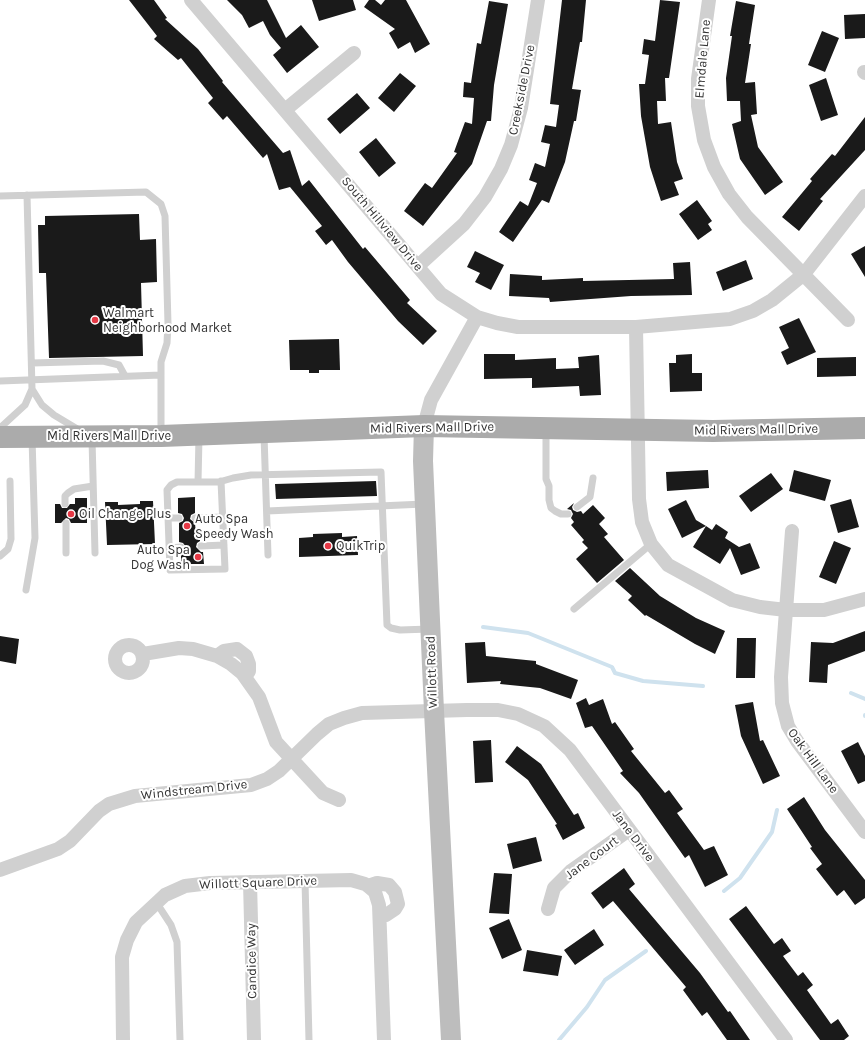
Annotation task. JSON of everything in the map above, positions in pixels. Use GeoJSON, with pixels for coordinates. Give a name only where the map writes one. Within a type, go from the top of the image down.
{"type":"FeatureCollection","features":[{"type":"Feature","properties":{"kind":"main road","name":"Mid Rivers Mall Drive"},"geometry":{"type":"LineString","coordinates":[[0,437],[162,436],[424,426],[637,431],[865,428]]}},
{"type":"Feature","properties":{"kind":"main road","name":"Willott Road"},"geometry":{"type":"LineString","coordinates":[[424,426],[423,461],[430,629],[451,1040]]}},
{"type":"Feature","properties":{"kind":"street","name":"South Hillview Drive"},"geometry":{"type":"LineString","coordinates":[[191,0],[441,294],[477,317],[497,323],[518,327],[636,327],[730,320],[753,311],[772,300],[804,274],[865,196]]}},
{"type":"Feature","properties":{"kind":"street","name":"Creekside Drive"},"geometry":{"type":"LineString","coordinates":[[418,266],[464,224],[485,197],[501,169],[511,145],[521,108],[538,0]]}},
{"type":"Feature","properties":{"kind":"street","name":"Elmdale Lane"},"geometry":{"type":"LineString","coordinates":[[709,0],[698,79],[698,106],[704,140],[714,167],[729,194],[747,217],[848,320]]}},
{"type":"Feature","properties":{"kind":"street"},"geometry":{"type":"LineString","coordinates":[[285,110],[354,53]]}},
{"type":"Feature","properties":{"kind":"street","name":"Willott Road"},"geometry":{"type":"LineString","coordinates":[[424,426],[431,400],[477,317]]}},
{"type":"Feature","properties":{"kind":"street"},"geometry":{"type":"LineString","coordinates":[[636,327],[639,499],[642,522],[651,544],[668,565],[732,600],[760,607],[786,610],[824,610],[865,599]]}},
{"type":"Feature","properties":{"kind":"street","name":"Oak Hill Lane"},"geometry":{"type":"LineString","coordinates":[[792,532],[781,677],[782,703],[788,726],[797,741],[860,816],[865,832]]}},
{"type":"Feature","properties":{"kind":"street"},"geometry":{"type":"LineString","coordinates":[[143,654],[179,648],[192,649],[217,656],[231,664],[245,677],[259,697],[276,742],[323,793],[339,800]]}},
{"type":"Feature","properties":{"kind":"street","name":"Jane Drive"},"geometry":{"type":"LineString","coordinates":[[434,711],[498,710],[518,714],[544,726],[570,750],[786,1040]]}},
{"type":"Feature","properties":{"kind":"street","name":"Windstream Drive"},"geometry":{"type":"LineString","coordinates":[[0,870],[58,849],[70,841],[98,811],[109,804],[135,796],[251,785],[267,779],[279,771],[329,724],[362,713],[434,711]]}},
{"type":"Feature","properties":{"kind":"street","name":"Jane Court"},"geometry":{"type":"LineString","coordinates":[[548,909],[554,888],[571,871],[629,830]]}},
{"type":"Feature","properties":{"kind":"street","name":"Willott Square Drive"},"geometry":{"type":"LineString","coordinates":[[123,1040],[122,957],[136,922],[156,902],[166,895],[185,886],[210,883],[351,880],[368,886],[377,883],[389,885],[396,892],[398,904],[395,909],[386,915],[380,916]]}},
{"type":"Feature","properties":{"kind":"street","name":"Candice Way"},"geometry":{"type":"LineString","coordinates":[[250,882],[254,1040]]}},
{"type":"Feature","properties":{"kind":"street"},"geometry":{"type":"LineString","coordinates":[[368,886],[375,892],[379,905],[384,1040]]}},
{"type":"Feature","properties":{"kind":"lane"},"geometry":{"type":"LineString","coordinates":[[0,196],[146,192],[162,204],[165,216],[168,324],[167,343],[161,362],[162,436]]}},
{"type":"Feature","properties":{"kind":"lane"},"geometry":{"type":"LineString","coordinates":[[0,428],[25,405],[32,389],[27,195]]}},
{"type":"Feature","properties":{"kind":"lane"},"geometry":{"type":"LineString","coordinates":[[32,363],[103,361],[119,365],[126,376]]}},
{"type":"Feature","properties":{"kind":"lane"},"geometry":{"type":"LineString","coordinates":[[0,381],[161,375]]}},
{"type":"Feature","properties":{"kind":"lane"},"geometry":{"type":"LineString","coordinates":[[32,389],[46,409],[92,436],[95,553]]}},
{"type":"Feature","properties":{"kind":"lane"},"geometry":{"type":"LineString","coordinates":[[546,428],[546,479],[549,486],[549,500],[551,508],[561,514],[568,514]]}},
{"type":"Feature","properties":{"kind":"lane"},"geometry":{"type":"LineString","coordinates":[[264,432],[268,555]]}},
{"type":"Feature","properties":{"kind":"lane"},"geometry":{"type":"LineString","coordinates":[[198,482],[199,435]]}},
{"type":"Feature","properties":{"kind":"lane"},"geometry":{"type":"LineString","coordinates":[[26,590],[35,538],[32,436]]}},
{"type":"Feature","properties":{"kind":"lane"},"geometry":{"type":"LineString","coordinates":[[221,481],[225,569],[170,570],[168,490],[171,485],[177,482],[221,481],[251,476],[381,472],[388,625],[391,628],[400,630],[430,629]]}},
{"type":"Feature","properties":{"kind":"lane"},"geometry":{"type":"LineString","coordinates":[[577,507],[590,497],[593,478]]}},
{"type":"Feature","properties":{"kind":"lane"},"geometry":{"type":"LineString","coordinates":[[0,556],[8,549],[11,539],[10,481]]}},
{"type":"Feature","properties":{"kind":"lane"},"geometry":{"type":"LineString","coordinates":[[65,504],[65,496],[74,489],[93,486]]}},
{"type":"Feature","properties":{"kind":"lane"},"geometry":{"type":"LineString","coordinates":[[267,511],[425,504]]}},
{"type":"Feature","properties":{"kind":"lane"},"geometry":{"type":"LineString","coordinates":[[195,518],[222,517]]}},
{"type":"Feature","properties":{"kind":"lane"},"geometry":{"type":"LineString","coordinates":[[168,518],[179,518]]}},
{"type":"Feature","properties":{"kind":"lane"},"geometry":{"type":"LineString","coordinates":[[66,523],[66,553]]}},
{"type":"Feature","properties":{"kind":"lane"},"geometry":{"type":"LineString","coordinates":[[574,609],[651,544]]}},
{"type":"Feature","properties":{"kind":"lane"},"geometry":{"type":"LineString","coordinates":[[201,546],[224,545]]}},
{"type":"Feature","properties":{"kind":"lane"},"geometry":{"type":"LineString","coordinates":[[169,548],[181,547]]}},
{"type":"Feature","properties":{"kind":"lane"},"geometry":{"type":"LineString","coordinates":[[305,881],[309,1040]]}},
{"type":"Feature","properties":{"kind":"lane"},"geometry":{"type":"LineString","coordinates":[[156,902],[171,925],[177,942],[180,1040]]}},
{"type":"Feature","properties":{"kind":"building"},"geometry":{"type":"Polygon","coordinates":[[[129,0],[154,0],[167,18],[165,19],[198,49],[223,81],[222,82],[283,153],[290,150],[302,186],[309,180],[363,249],[365,247],[410,300],[407,303],[437,331],[423,345],[398,321],[348,262],[332,240],[326,245],[315,231],[322,226],[290,187],[279,190],[267,154],[263,158],[227,116],[223,120],[208,103],[213,98],[181,58],[178,60],[154,39],[157,36],[129,0]]]}},
{"type":"Feature","properties":{"kind":"building"},"geometry":{"type":"Polygon","coordinates":[[[227,0],[267,0],[286,38],[301,25],[319,47],[287,73],[273,55],[281,48],[270,35],[263,21],[249,28],[242,15],[227,0]]]}},
{"type":"Feature","properties":{"kind":"building"},"geometry":{"type":"Polygon","coordinates":[[[312,0],[353,0],[356,10],[319,21],[312,0]]]}},
{"type":"Feature","properties":{"kind":"building"},"geometry":{"type":"Polygon","coordinates":[[[369,0],[375,0],[381,5],[385,0],[406,0],[430,44],[415,53],[410,42],[398,49],[389,33],[395,29],[364,7],[369,0]]]}},
{"type":"Feature","properties":{"kind":"building"},"geometry":{"type":"Polygon","coordinates":[[[562,0],[586,0],[582,42],[580,42],[572,89],[581,90],[576,121],[574,121],[565,162],[549,203],[542,200],[513,242],[499,232],[520,201],[528,206],[537,183],[529,180],[535,163],[545,167],[550,144],[541,142],[545,125],[556,127],[559,105],[550,104],[562,0]]]}},
{"type":"Feature","properties":{"kind":"building"},"geometry":{"type":"Polygon","coordinates":[[[660,0],[680,2],[669,78],[665,78],[666,101],[657,101],[658,124],[671,122],[677,162],[683,179],[674,182],[679,195],[661,201],[650,167],[641,116],[639,84],[645,84],[649,55],[642,54],[644,39],[655,41],[660,0]]]}},
{"type":"Feature","properties":{"kind":"building"},"geometry":{"type":"Polygon","coordinates":[[[489,1],[508,4],[494,85],[491,121],[487,121],[472,164],[423,226],[404,211],[425,183],[432,188],[457,153],[454,152],[465,122],[472,124],[474,98],[463,97],[464,82],[471,83],[477,43],[481,44],[489,1]]]}},
{"type":"Feature","properties":{"kind":"building"},"geometry":{"type":"Polygon","coordinates":[[[736,1],[755,5],[745,83],[755,82],[757,114],[751,115],[758,147],[783,182],[765,195],[740,159],[732,124],[741,121],[740,101],[727,101],[726,78],[732,36],[730,36],[736,1]]]}},
{"type":"Feature","properties":{"kind":"building"},"geometry":{"type":"Polygon","coordinates":[[[865,14],[865,38],[845,39],[844,15],[865,14]]]}},
{"type":"Feature","properties":{"kind":"building"},"geometry":{"type":"Polygon","coordinates":[[[822,31],[839,38],[825,72],[808,65],[822,31]]]}},
{"type":"Feature","properties":{"kind":"building"},"geometry":{"type":"Polygon","coordinates":[[[400,73],[416,86],[394,112],[378,98],[400,73]]]}},
{"type":"Feature","properties":{"kind":"building"},"geometry":{"type":"Polygon","coordinates":[[[826,78],[838,115],[821,121],[809,85],[826,78]]]}},
{"type":"Feature","properties":{"kind":"building"},"geometry":{"type":"Polygon","coordinates":[[[357,93],[370,108],[340,134],[327,119],[357,93]]]}},
{"type":"Feature","properties":{"kind":"building"},"geometry":{"type":"Polygon","coordinates":[[[865,117],[865,150],[820,199],[823,201],[799,231],[782,217],[812,181],[810,179],[832,154],[835,156],[865,117]]]}},
{"type":"Feature","properties":{"kind":"building"},"geometry":{"type":"Polygon","coordinates":[[[376,138],[396,163],[379,177],[359,152],[376,138]]]}},
{"type":"Feature","properties":{"kind":"building"},"geometry":{"type":"Polygon","coordinates":[[[697,200],[712,221],[708,224],[712,230],[698,240],[679,214],[697,200]]]}},
{"type":"Feature","properties":{"kind":"building","name":"Walmart Neighborhood Market"},"geometry":{"type":"Polygon","coordinates":[[[139,214],[140,240],[156,239],[157,282],[141,283],[143,356],[49,358],[46,273],[39,273],[38,225],[45,225],[45,216],[139,214]]]}},
{"type":"Feature","properties":{"kind":"building"},"geometry":{"type":"Polygon","coordinates":[[[865,246],[865,277],[851,254],[865,246]]]}},
{"type":"Feature","properties":{"kind":"building"},"geometry":{"type":"Polygon","coordinates":[[[475,251],[504,265],[491,290],[475,282],[480,273],[467,267],[475,251]]]}},
{"type":"Feature","properties":{"kind":"building"},"geometry":{"type":"Polygon","coordinates":[[[746,260],[753,279],[723,291],[716,272],[746,260]]]}},
{"type":"Feature","properties":{"kind":"building"},"geometry":{"type":"Polygon","coordinates":[[[690,262],[692,295],[631,296],[550,302],[549,298],[509,296],[510,274],[542,276],[542,280],[583,278],[583,281],[674,279],[673,263],[690,262]]]}},
{"type":"Feature","properties":{"kind":"building"},"geometry":{"type":"Polygon","coordinates":[[[799,318],[816,352],[787,365],[781,352],[789,348],[779,327],[799,318]]]}},
{"type":"Feature","properties":{"kind":"building"},"geometry":{"type":"Polygon","coordinates":[[[339,339],[340,370],[319,370],[319,373],[309,373],[309,370],[290,370],[289,340],[339,339]]]}},
{"type":"Feature","properties":{"kind":"building"},"geometry":{"type":"Polygon","coordinates":[[[484,354],[515,354],[515,360],[556,358],[556,369],[579,368],[578,357],[599,355],[601,395],[580,396],[579,386],[532,388],[532,378],[484,379],[484,354]]]}},
{"type":"Feature","properties":{"kind":"building"},"geometry":{"type":"Polygon","coordinates":[[[692,354],[692,373],[702,373],[702,391],[670,392],[669,363],[676,363],[676,355],[692,354]]]}},
{"type":"Feature","properties":{"kind":"building"},"geometry":{"type":"Polygon","coordinates":[[[856,357],[856,376],[817,377],[817,358],[856,357]]]}},
{"type":"Feature","properties":{"kind":"building"},"geometry":{"type":"Polygon","coordinates":[[[708,470],[709,488],[667,491],[666,472],[708,470]]]}},
{"type":"Feature","properties":{"kind":"building"},"geometry":{"type":"Polygon","coordinates":[[[794,470],[831,480],[825,501],[789,491],[794,470]]]}},
{"type":"Feature","properties":{"kind":"building"},"geometry":{"type":"Polygon","coordinates":[[[771,473],[783,489],[751,512],[739,496],[771,473]]]}},
{"type":"Feature","properties":{"kind":"building"},"geometry":{"type":"Polygon","coordinates":[[[376,481],[377,496],[276,499],[275,484],[376,481]]]}},
{"type":"Feature","properties":{"kind":"building","name":"Auto Spa Speedy Wash"},"geometry":{"type":"Polygon","coordinates":[[[195,497],[195,513],[191,515],[190,519],[195,523],[196,535],[200,535],[200,541],[197,543],[196,547],[203,552],[204,564],[181,564],[181,552],[186,547],[183,543],[179,542],[179,523],[183,521],[184,518],[182,514],[178,513],[178,498],[195,497]]]}},
{"type":"Feature","properties":{"kind":"building","name":"Oil Change Plus"},"geometry":{"type":"Polygon","coordinates":[[[75,498],[87,498],[87,523],[71,523],[69,519],[66,518],[61,523],[55,523],[55,504],[60,504],[62,508],[67,508],[70,504],[75,504],[75,498]]]}},
{"type":"Feature","properties":{"kind":"building"},"geometry":{"type":"Polygon","coordinates":[[[851,499],[859,527],[838,533],[830,505],[851,499]]]}},
{"type":"Feature","properties":{"kind":"building"},"geometry":{"type":"Polygon","coordinates":[[[686,500],[696,520],[706,526],[682,538],[668,509],[686,500]]]}},
{"type":"Feature","properties":{"kind":"building"},"geometry":{"type":"Polygon","coordinates":[[[140,501],[153,501],[155,544],[107,545],[105,502],[118,502],[118,505],[140,504],[140,501]]]}},
{"type":"Feature","properties":{"kind":"building"},"geometry":{"type":"Polygon","coordinates":[[[574,503],[572,507],[573,510],[577,512],[581,511],[583,514],[593,505],[605,518],[599,524],[608,534],[604,537],[624,560],[597,583],[576,559],[588,548],[582,542],[584,540],[571,525],[574,522],[571,518],[573,514],[571,510],[567,509],[574,503]]]}},
{"type":"Feature","properties":{"kind":"building"},"geometry":{"type":"Polygon","coordinates":[[[716,524],[728,532],[725,538],[739,547],[750,543],[760,568],[741,575],[730,548],[720,564],[693,547],[706,526],[712,530],[716,524]]]}},
{"type":"Feature","properties":{"kind":"building","name":"QuikTrip"},"geometry":{"type":"Polygon","coordinates":[[[342,533],[342,537],[357,536],[358,555],[299,557],[299,538],[313,537],[313,534],[342,533]]]}},
{"type":"Feature","properties":{"kind":"building"},"geometry":{"type":"Polygon","coordinates":[[[834,541],[851,548],[836,584],[819,577],[834,541]]]}},
{"type":"Feature","properties":{"kind":"building"},"geometry":{"type":"Polygon","coordinates":[[[630,568],[660,596],[696,618],[725,631],[715,654],[646,615],[645,616],[628,600],[632,596],[615,581],[630,568]]]}},
{"type":"Feature","properties":{"kind":"building"},"geometry":{"type":"Polygon","coordinates":[[[865,631],[865,651],[828,665],[827,683],[809,682],[811,642],[833,643],[865,631]]]}},
{"type":"Feature","properties":{"kind":"building"},"geometry":{"type":"Polygon","coordinates":[[[0,636],[19,639],[16,664],[0,661],[0,636]]]}},
{"type":"Feature","properties":{"kind":"building"},"geometry":{"type":"Polygon","coordinates":[[[737,638],[756,638],[755,678],[736,678],[737,638]]]}},
{"type":"Feature","properties":{"kind":"building"},"geometry":{"type":"Polygon","coordinates":[[[485,642],[486,656],[536,661],[536,664],[578,680],[571,699],[540,688],[500,684],[501,681],[467,683],[465,643],[485,642]]]}},
{"type":"Feature","properties":{"kind":"building"},"geometry":{"type":"Polygon","coordinates":[[[586,698],[589,705],[603,699],[612,724],[615,722],[634,749],[631,751],[665,793],[669,790],[683,809],[677,813],[704,850],[714,846],[728,875],[705,887],[689,855],[685,858],[639,793],[620,773],[623,771],[592,726],[585,728],[576,703],[586,698]]]}},
{"type":"Feature","properties":{"kind":"building"},"geometry":{"type":"Polygon","coordinates":[[[753,702],[760,741],[763,740],[780,776],[763,784],[741,736],[735,705],[753,702]]]}},
{"type":"Feature","properties":{"kind":"building"},"geometry":{"type":"Polygon","coordinates":[[[491,740],[493,782],[475,783],[473,741],[491,740]]]}},
{"type":"Feature","properties":{"kind":"building"},"geometry":{"type":"Polygon","coordinates":[[[858,742],[865,756],[865,781],[858,784],[841,751],[858,742]]]}},
{"type":"Feature","properties":{"kind":"building"},"geometry":{"type":"Polygon","coordinates":[[[517,746],[541,764],[574,815],[578,813],[585,828],[563,840],[555,825],[557,824],[528,780],[505,762],[517,746]]]}},
{"type":"Feature","properties":{"kind":"building"},"geometry":{"type":"Polygon","coordinates":[[[804,797],[825,830],[865,880],[865,898],[855,905],[844,890],[837,896],[816,869],[822,864],[810,848],[812,847],[787,809],[804,797]]]}},
{"type":"Feature","properties":{"kind":"building"},"geometry":{"type":"Polygon","coordinates":[[[536,837],[542,861],[513,869],[507,844],[536,837]]]}},
{"type":"Feature","properties":{"kind":"building"},"geometry":{"type":"Polygon","coordinates":[[[624,868],[635,884],[629,889],[700,973],[728,1012],[730,1011],[750,1040],[727,1040],[707,1012],[702,1016],[683,990],[686,987],[613,901],[603,909],[591,893],[624,868]]]}},
{"type":"Feature","properties":{"kind":"building"},"geometry":{"type":"Polygon","coordinates":[[[494,873],[512,874],[509,914],[489,913],[494,873]]]}},
{"type":"Feature","properties":{"kind":"building"},"geometry":{"type":"Polygon","coordinates":[[[746,906],[774,944],[782,938],[791,951],[783,956],[798,976],[803,972],[813,985],[807,990],[831,1024],[838,1019],[849,1036],[844,1040],[820,1040],[729,919],[746,906]]]}},
{"type":"Feature","properties":{"kind":"building"},"geometry":{"type":"Polygon","coordinates":[[[509,919],[522,950],[502,959],[489,928],[509,919]]]}},
{"type":"Feature","properties":{"kind":"building"},"geometry":{"type":"Polygon","coordinates":[[[594,929],[604,945],[575,965],[564,950],[594,929]]]}},
{"type":"Feature","properties":{"kind":"building"},"geometry":{"type":"Polygon","coordinates":[[[527,950],[562,956],[558,976],[523,971],[527,950]]]}},
{"type":"Feature","properties":{"kind":"waterway"},"geometry":{"type":"LineString","coordinates":[[483,627],[528,633],[612,667],[615,673],[643,681],[703,686]]}},
{"type":"Feature","properties":{"kind":"waterway"},"geometry":{"type":"LineString","coordinates":[[851,693],[865,699]]}},
{"type":"Feature","properties":{"kind":"waterway"},"geometry":{"type":"LineString","coordinates":[[724,891],[740,878],[772,832],[777,810]]}},
{"type":"Feature","properties":{"kind":"waterway"},"geometry":{"type":"LineString","coordinates":[[559,1040],[587,1007],[605,980],[646,951]]}},
{"type":"Feature","properties":{"kind":"place","name":"Walmart Neighborhood Market"},"geometry":{"type":"Point","coordinates":[95,320]}},
{"type":"Feature","properties":{"kind":"place","name":"Oil Change Plus"},"geometry":{"type":"Point","coordinates":[71,514]}},
{"type":"Feature","properties":{"kind":"place","name":"Auto Spa Speedy Wash"},"geometry":{"type":"Point","coordinates":[187,526]}},
{"type":"Feature","properties":{"kind":"place","name":"QuikTrip"},"geometry":{"type":"Point","coordinates":[328,546]}},
{"type":"Feature","properties":{"kind":"place","name":"Auto Spa Dog Wash"},"geometry":{"type":"Point","coordinates":[198,557]}}]}
